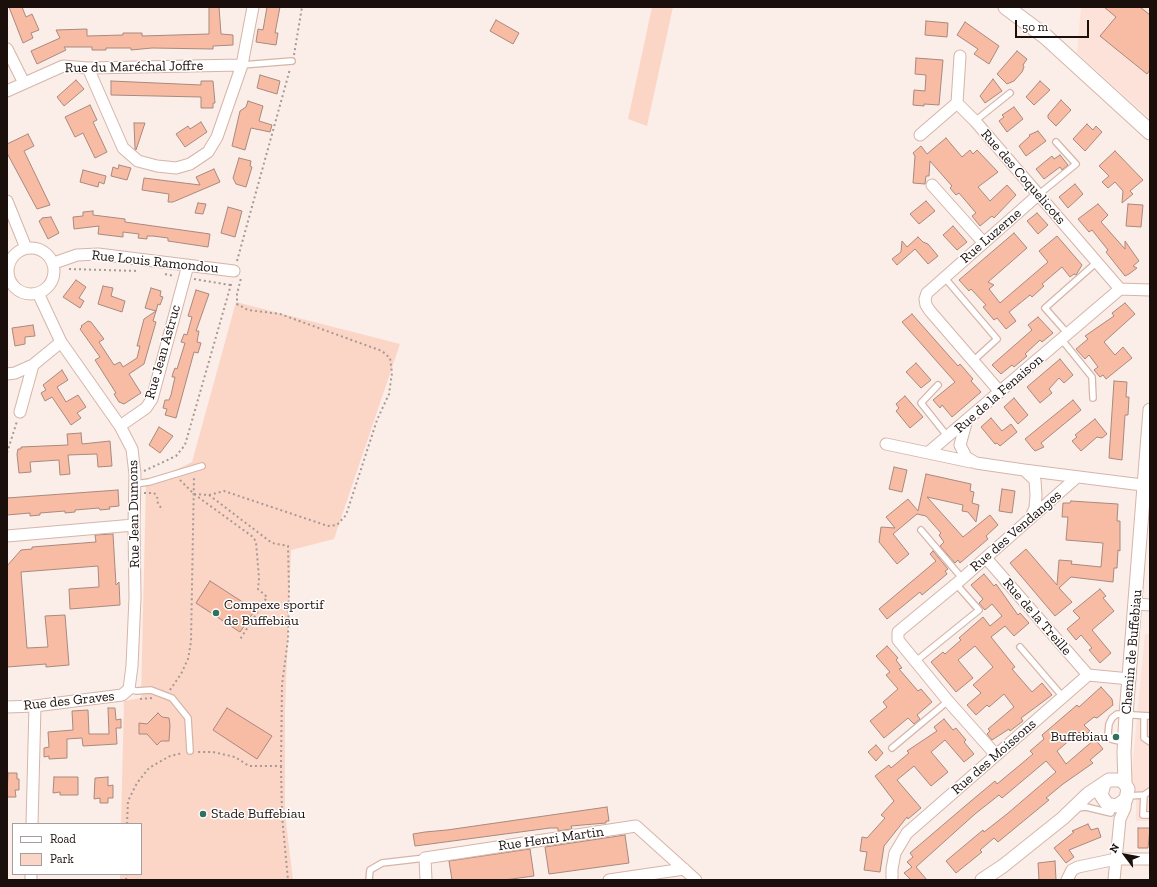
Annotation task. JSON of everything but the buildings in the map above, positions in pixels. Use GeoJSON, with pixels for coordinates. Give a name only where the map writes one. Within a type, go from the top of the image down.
{"type":"FeatureCollection","features":[{"type":"Feature","properties":{"kind":"main road"},"geometry":{"type":"LineString","coordinates":[[1006,7],[1046,38],[1150,132]]}},
{"type":"Feature","properties":{"kind":"street"},"geometry":{"type":"LineString","coordinates":[[88,68],[123,148],[138,161],[156,166],[176,168],[190,164],[208,152],[217,137],[242,65],[253,7]]}},
{"type":"Feature","properties":{"kind":"street"},"geometry":{"type":"LineString","coordinates":[[7,49],[24,82]]}},
{"type":"Feature","properties":{"kind":"street"},"geometry":{"type":"LineString","coordinates":[[920,135],[957,103],[960,56]]}},
{"type":"Feature","properties":{"kind":"street","name":"Rue du Maréchal Joffre"},"geometry":{"type":"LineString","coordinates":[[7,91],[24,82],[63,66],[88,68],[242,65]]}},
{"type":"Feature","properties":{"kind":"street","name":"Rue des Coquelicots"},"geometry":{"type":"LineString","coordinates":[[957,103],[975,121],[1120,289]]}},
{"type":"Feature","properties":{"kind":"street"},"geometry":{"type":"LineString","coordinates":[[932,185],[983,242]]}},
{"type":"Feature","properties":{"kind":"street","name":"Rue Luzerne"},"geometry":{"type":"LineString","coordinates":[[1000,392],[926,305],[927,293],[1038,195]]}},
{"type":"Feature","properties":{"kind":"street"},"geometry":{"type":"LineString","coordinates":[[7,201],[26,248]]}},
{"type":"Feature","properties":{"kind":"street"},"geometry":{"type":"LineString","coordinates":[[35,247],[43,250],[50,256],[54,264],[55,271],[50,285],[38,293],[30,294],[15,287],[10,281],[8,264],[18,251],[35,247]]}},
{"type":"Feature","properties":{"kind":"street","name":"Rue Louis Ramondou"},"geometry":{"type":"LineString","coordinates":[[54,264],[77,255],[98,254],[234,271]]}},
{"type":"Feature","properties":{"kind":"street","name":"Rue Jean Astruc"},"geometry":{"type":"LineString","coordinates":[[120,426],[146,408],[152,399],[188,265]]}},
{"type":"Feature","properties":{"kind":"street"},"geometry":{"type":"LineString","coordinates":[[1120,289],[1150,290]]}},
{"type":"Feature","properties":{"kind":"street","name":"Rue de la Fenaison"},"geometry":{"type":"LineString","coordinates":[[929,452],[948,438],[1120,289]]}},
{"type":"Feature","properties":{"kind":"street","name":"Rue Jean Dumons"},"geometry":{"type":"LineString","coordinates":[[38,293],[61,342],[120,426],[132,449],[135,483],[134,525],[136,598],[129,689]]}},
{"type":"Feature","properties":{"kind":"street"},"geometry":{"type":"LineString","coordinates":[[7,374],[15,373],[33,365],[61,342]]}},
{"type":"Feature","properties":{"kind":"street"},"geometry":{"type":"LineString","coordinates":[[20,412],[33,365]]}},
{"type":"Feature","properties":{"kind":"street","name":"Chemin de Buffebiau"},"geometry":{"type":"LineString","coordinates":[[1126,793],[1124,746],[1147,486],[1150,410]]}},
{"type":"Feature","properties":{"kind":"street"},"geometry":{"type":"LineString","coordinates":[[966,421],[960,445],[966,457],[976,463]]}},
{"type":"Feature","properties":{"kind":"street"},"geometry":{"type":"LineString","coordinates":[[886,444],[976,463],[1076,478],[1147,486]]}},
{"type":"Feature","properties":{"kind":"street"},"geometry":{"type":"LineString","coordinates":[[1024,470],[1034,480],[1037,488],[1035,508],[1029,519]]}},
{"type":"Feature","properties":{"kind":"street","name":"Rue des Vendanges"},"geometry":{"type":"LineString","coordinates":[[996,755],[948,701],[898,640],[898,632],[986,558],[1076,478]]}},
{"type":"Feature","properties":{"kind":"street"},"geometry":{"type":"LineString","coordinates":[[7,536],[134,525]]}},
{"type":"Feature","properties":{"kind":"street","name":"Rue de la Treille"},"geometry":{"type":"LineString","coordinates":[[986,558],[1088,675]]}},
{"type":"Feature","properties":{"kind":"street"},"geometry":{"type":"LineString","coordinates":[[1136,604],[1150,605]]}},
{"type":"Feature","properties":{"kind":"street"},"geometry":{"type":"LineString","coordinates":[[1088,675],[1130,679]]}},
{"type":"Feature","properties":{"kind":"street","name":"Rue des Moissons"},"geometry":{"type":"LineString","coordinates":[[892,880],[892,868],[895,853],[904,837],[1088,675]]}},
{"type":"Feature","properties":{"kind":"street","name":"Rue des Graves"},"geometry":{"type":"LineString","coordinates":[[7,707],[35,706],[122,695],[129,689]]}},
{"type":"Feature","properties":{"kind":"street"},"geometry":{"type":"LineString","coordinates":[[32,823],[35,706]]}},
{"type":"Feature","properties":{"kind":"street","name":"Chemin de Buffebiau"},"geometry":{"type":"LineString","coordinates":[[982,880],[1003,866],[1077,805],[1088,794],[1106,782],[1124,746]]}},
{"type":"Feature","properties":{"kind":"street"},"geometry":{"type":"LineString","coordinates":[[1114,880],[1120,818],[1125,808],[1126,793],[1121,780],[1106,782],[1101,789],[1120,818]]}},
{"type":"Feature","properties":{"kind":"street"},"geometry":{"type":"LineString","coordinates":[[1077,805],[1109,803],[1122,804],[1126,793]]}},
{"type":"Feature","properties":{"kind":"street","name":"Rue Henri Martin"},"geometry":{"type":"LineString","coordinates":[[425,858],[636,826],[696,880]]}},
{"type":"Feature","properties":{"kind":"street"},"geometry":{"type":"LineString","coordinates":[[425,858],[426,880]]}},
{"type":"Feature","properties":{"kind":"street"},"geometry":{"type":"LineString","coordinates":[[1067,880],[1072,870],[1078,867],[1116,859],[1150,859]]}},
{"type":"Feature","properties":{"kind":"street"},"geometry":{"type":"LineString","coordinates":[[609,880],[684,869]]}},
{"type":"Feature","properties":{"kind":"lane"},"geometry":{"type":"LineString","coordinates":[[242,65],[292,61]]}},
{"type":"Feature","properties":{"kind":"lane"},"geometry":{"type":"LineString","coordinates":[[975,121],[1010,93]]}},
{"type":"Feature","properties":{"kind":"lane"},"geometry":{"type":"LineString","coordinates":[[1038,195],[1076,164],[1056,142]]}},
{"type":"Feature","properties":{"kind":"lane"},"geometry":{"type":"LineString","coordinates":[[1092,398],[1092,377],[1045,308],[1097,262]]}},
{"type":"Feature","properties":{"kind":"lane"},"geometry":{"type":"LineString","coordinates":[[944,277],[997,339],[974,361]]}},
{"type":"Feature","properties":{"kind":"lane"},"geometry":{"type":"LineString","coordinates":[[938,385],[922,403],[948,438]]}},
{"type":"Feature","properties":{"kind":"lane"},"geometry":{"type":"LineString","coordinates":[[135,483],[149,482],[202,466]]}},
{"type":"Feature","properties":{"kind":"lane"},"geometry":{"type":"LineString","coordinates":[[916,661],[979,610],[921,530]]}},
{"type":"Feature","properties":{"kind":"lane"},"geometry":{"type":"LineString","coordinates":[[1020,647],[1063,697]]}},
{"type":"Feature","properties":{"kind":"lane"},"geometry":{"type":"LineString","coordinates":[[129,689],[136,691],[151,690],[172,698],[188,718],[190,751]]}},
{"type":"Feature","properties":{"kind":"lane"},"geometry":{"type":"LineString","coordinates":[[892,748],[948,701]]}},
{"type":"Feature","properties":{"kind":"lane"},"geometry":{"type":"LineString","coordinates":[[1126,715],[1147,716],[1144,738],[1150,742]]}},
{"type":"Feature","properties":{"kind":"lane"},"geometry":{"type":"LineString","coordinates":[[1150,791],[1144,796],[1143,815],[1150,815]]}},
{"type":"Feature","properties":{"kind":"lane"},"geometry":{"type":"LineString","coordinates":[[1126,793],[1144,796]]}},
{"type":"Feature","properties":{"kind":"lane"},"geometry":{"type":"LineString","coordinates":[[369,880],[370,870],[382,863],[425,858]]}},
{"type":"Feature","properties":{"kind":"path"},"geometry":{"type":"LineString","coordinates":[[163,510],[158,504],[157,496],[154,493],[135,483],[176,456],[185,445],[292,61],[302,7]]}},
{"type":"Feature","properties":{"kind":"path"},"geometry":{"type":"LineString","coordinates":[[54,264],[69,269],[144,271]]}},
{"type":"Feature","properties":{"kind":"path"},"geometry":{"type":"LineString","coordinates":[[194,494],[209,495],[224,492],[328,526],[337,525],[346,515],[377,420],[389,394],[392,373],[390,358],[382,351],[280,314],[248,310],[237,304],[237,294],[242,276],[234,271]]}},
{"type":"Feature","properties":{"kind":"path"},"geometry":{"type":"LineString","coordinates":[[163,273],[184,279],[205,280],[230,285]]}},
{"type":"Feature","properties":{"kind":"path"},"geometry":{"type":"LineString","coordinates":[[7,453],[20,412]]}},
{"type":"Feature","properties":{"kind":"path"},"geometry":{"type":"LineString","coordinates":[[140,699],[154,698],[164,695],[173,687],[188,660],[191,642],[194,468]]}},
{"type":"Feature","properties":{"kind":"path"},"geometry":{"type":"LineString","coordinates":[[175,479],[186,485],[194,494],[253,537],[256,542],[259,578],[258,589],[267,597],[239,641]]}},
{"type":"Feature","properties":{"kind":"path"},"geometry":{"type":"LineString","coordinates":[[209,495],[272,543],[288,546],[288,639],[282,686],[281,766],[282,816],[288,880]]}},
{"type":"Feature","properties":{"kind":"path"},"geometry":{"type":"LineString","coordinates":[[127,823],[128,801],[137,783],[149,768],[170,756],[190,751],[213,752],[235,757],[250,766],[281,766]]}},
{"type":"Feature","properties":{"kind":"shaded area"},"geometry":{"type":"Polygon","coordinates":[[[1081,7],[1150,7],[1150,119],[1077,53],[1081,7]]]}},
{"type":"Feature","properties":{"kind":"shaded area"},"geometry":{"type":"Polygon","coordinates":[[[1145,634],[1150,634],[1150,821],[1136,821],[1136,794],[1131,781],[1145,634]]]}},
{"type":"Feature","properties":{"kind":"green space"},"geometry":{"type":"Polygon","coordinates":[[[652,7],[673,7],[647,126],[628,119],[652,7]]]}},
{"type":"Feature","properties":{"kind":"green space","name":"Compexe sportif de Buffebiau"},"geometry":{"type":"Polygon","coordinates":[[[236,302],[400,344],[334,539],[291,550],[285,712],[285,814],[293,880],[120,880],[120,875],[142,875],[142,823],[121,823],[124,701],[141,698],[146,484],[192,462],[236,302]]]}},
{"type":"Feature","properties":{"kind":"place","name":"Compexe sportif de Buffebiau"},"geometry":{"type":"Point","coordinates":[216,613]}},
{"type":"Feature","properties":{"kind":"place","name":"Buffebiau"},"geometry":{"type":"Point","coordinates":[1116,737]}},
{"type":"Feature","properties":{"kind":"place","name":"Stade Buffebiau"},"geometry":{"type":"Point","coordinates":[203,814]}}]}
